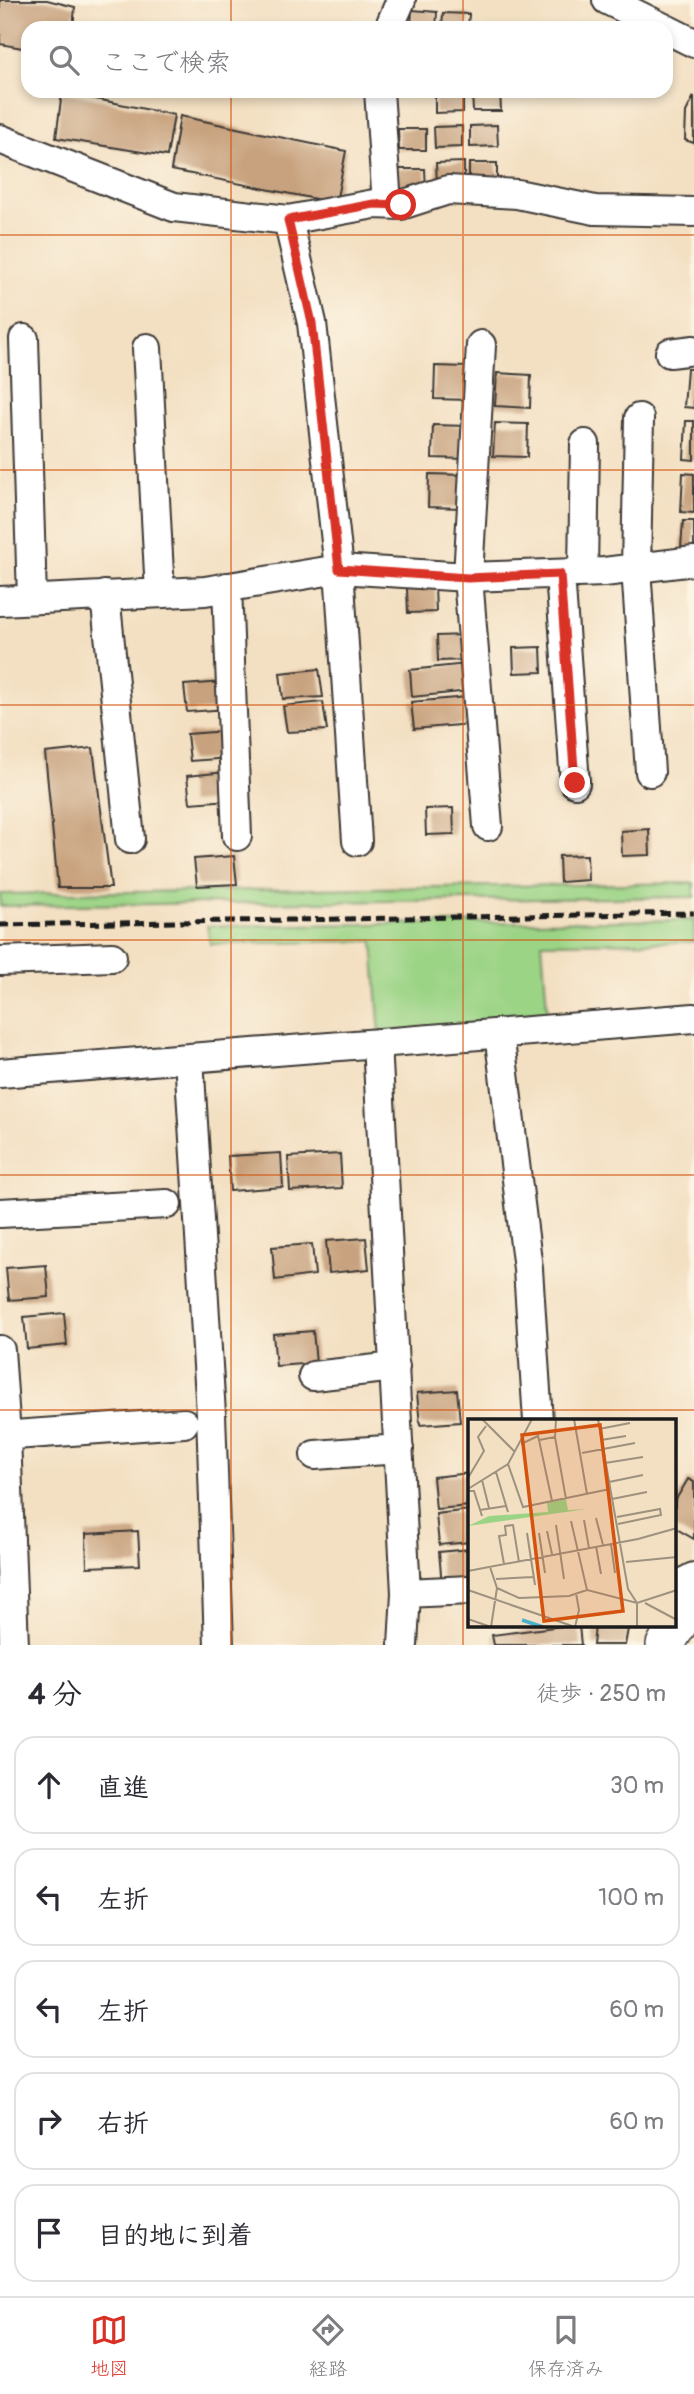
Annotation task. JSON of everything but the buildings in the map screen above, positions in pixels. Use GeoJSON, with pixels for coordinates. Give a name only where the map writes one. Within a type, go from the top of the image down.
{"type":"FeatureCollection","features":[{"type":"Feature","properties":{"kind":"main road"},"geometry":{"type":"LineString","coordinates":[[676,1628],[694,1599]]}},
{"type":"Feature","properties":{"kind":"main road"},"geometry":{"type":"LineString","coordinates":[[665,1645],[676,1628]]}},
{"type":"Feature","properties":{"kind":"street"},"geometry":{"type":"LineString","coordinates":[[392,21],[401,0]]}},
{"type":"Feature","properties":{"kind":"street"},"geometry":{"type":"LineString","coordinates":[[607,0],[650,21]]}},
{"type":"Feature","properties":{"kind":"street"},"geometry":{"type":"LineString","coordinates":[[673,32],[694,43]]}},
{"type":"Feature","properties":{"kind":"street"},"geometry":{"type":"LineString","coordinates":[[379,98],[387,204]]}},
{"type":"Feature","properties":{"kind":"street"},"geometry":{"type":"LineString","coordinates":[[0,139],[174,207],[288,220],[374,204],[401,205],[448,190],[517,194],[595,209],[694,212]]}},
{"type":"Feature","properties":{"kind":"street"},"geometry":{"type":"LineString","coordinates":[[288,220],[312,323],[339,569],[357,841]]}},
{"type":"Feature","properties":{"kind":"street"},"geometry":{"type":"LineString","coordinates":[[24,339],[32,599]]}},
{"type":"Feature","properties":{"kind":"street"},"geometry":{"type":"LineString","coordinates":[[481,345],[468,578],[488,827]]}},
{"type":"Feature","properties":{"kind":"street"},"geometry":{"type":"LineString","coordinates":[[147,348],[160,593]]}},
{"type":"Feature","properties":{"kind":"street"},"geometry":{"type":"LineString","coordinates":[[639,418],[636,568],[650,772]]}},
{"type":"Feature","properties":{"kind":"street"},"geometry":{"type":"LineString","coordinates":[[575,783],[571,573],[585,444]]}},
{"type":"Feature","properties":{"kind":"street"},"geometry":{"type":"LineString","coordinates":[[0,601],[227,587],[339,569],[468,578],[571,573],[694,561]]}},
{"type":"Feature","properties":{"kind":"street"},"geometry":{"type":"LineString","coordinates":[[227,587],[237,836]]}},
{"type":"Feature","properties":{"kind":"street"},"geometry":{"type":"LineString","coordinates":[[105,596],[130,839]]}},
{"type":"Feature","properties":{"kind":"street"},"geometry":{"type":"LineString","coordinates":[[0,961],[112,957]]}},
{"type":"Feature","properties":{"kind":"street"},"geometry":{"type":"LineString","coordinates":[[0,1073],[694,1018]]}},
{"type":"Feature","properties":{"kind":"street"},"geometry":{"type":"LineString","coordinates":[[499,1033],[528,1269],[538,1419]]}},
{"type":"Feature","properties":{"kind":"street"},"geometry":{"type":"LineString","coordinates":[[377,1043],[406,1593],[403,1645]]}},
{"type":"Feature","properties":{"kind":"street"},"geometry":{"type":"LineString","coordinates":[[190,1058],[211,1414],[219,1645]]}},
{"type":"Feature","properties":{"kind":"street"},"geometry":{"type":"LineString","coordinates":[[0,1213],[167,1204]]}},
{"type":"Feature","properties":{"kind":"street"},"geometry":{"type":"LineString","coordinates":[[0,1350],[7,1615],[14,1645]]}},
{"type":"Feature","properties":{"kind":"street"},"geometry":{"type":"LineString","coordinates":[[313,1376],[395,1367]]}},
{"type":"Feature","properties":{"kind":"street"},"geometry":{"type":"LineString","coordinates":[[3,1436],[184,1423]]}},
{"type":"Feature","properties":{"kind":"street"},"geometry":{"type":"LineString","coordinates":[[315,1455],[399,1449]]}},
{"type":"Feature","properties":{"kind":"street"},"geometry":{"type":"LineString","coordinates":[[676,1586],[694,1577]]}},
{"type":"Feature","properties":{"kind":"street"},"geometry":{"type":"LineString","coordinates":[[406,1593],[468,1590]]}},
{"type":"Feature","properties":{"kind":"green space"},"geometry":{"type":"Polygon","coordinates":[[[694,883],[694,897],[0,906],[0,894],[694,883]]]}},
{"type":"Feature","properties":{"kind":"green space"},"geometry":{"type":"Polygon","coordinates":[[[694,920],[694,942],[542,943],[548,1020],[380,1036],[373,941],[210,944],[207,926],[694,920]]]}},
{"type":"Feature","properties":{"kind":"railway"},"geometry":{"type":"LineString","coordinates":[[0,925],[694,913]]}},
{"type":"Feature","properties":{"kind":"route"},"geometry":{"type":"LineString","coordinates":[[401,205],[374,204],[288,220],[312,323],[339,569],[468,578],[560,574],[575,783]]}}]}
